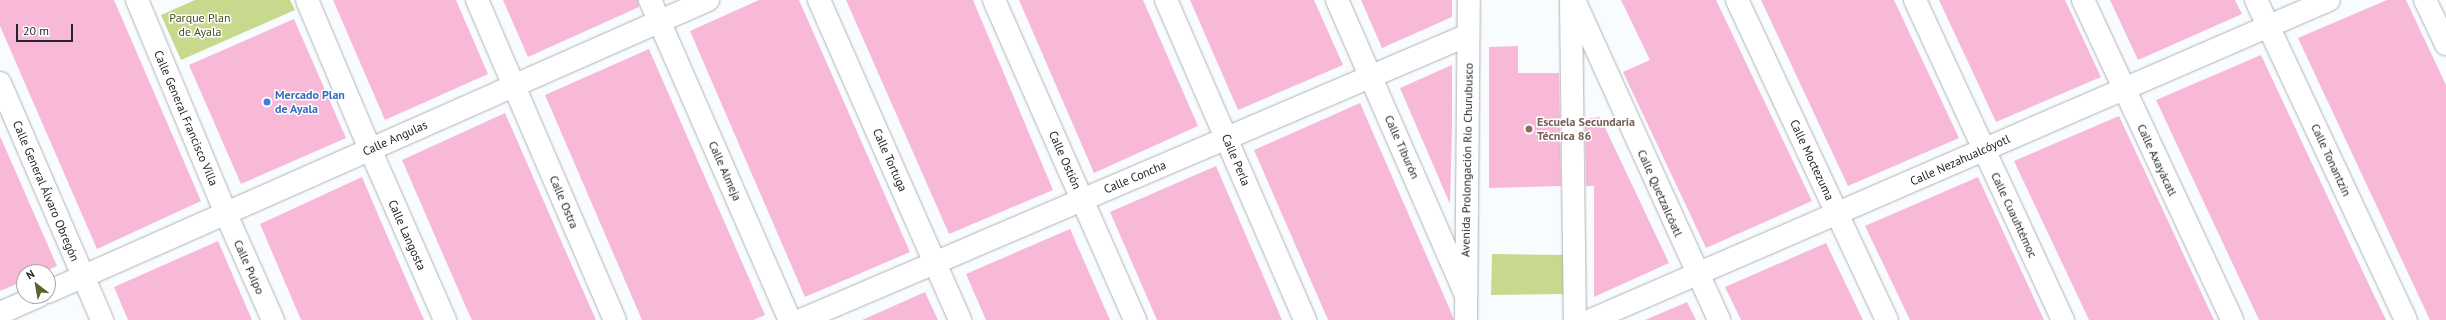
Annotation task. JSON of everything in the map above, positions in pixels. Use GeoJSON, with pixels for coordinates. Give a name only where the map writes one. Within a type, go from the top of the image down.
{"type":"FeatureCollection","features":[{"type":"Feature","properties":{"kind":"street","name":"Calle General Francisco Villa"},"geometry":{"type":"LineString","coordinates":[[137,0],[226,214]]}},
{"type":"Feature","properties":{"kind":"street","name":"Calle Langosta"},"geometry":{"type":"LineString","coordinates":[[307,0],[445,320]]}},
{"type":"Feature","properties":{"kind":"street","name":"Calle Ostra"},"geometry":{"type":"LineString","coordinates":[[477,0],[615,320]]}},
{"type":"Feature","properties":{"kind":"street","name":"Calle Almeja"},"geometry":{"type":"LineString","coordinates":[[650,0],[790,320]]}},
{"type":"Feature","properties":{"kind":"street","name":"Calle Angulas"},"geometry":{"type":"LineString","coordinates":[[56,289],[708,0]]}},
{"type":"Feature","properties":{"kind":"street","name":"Calle Tortuga"},"geometry":{"type":"LineString","coordinates":[[819,0],[960,320]]}},
{"type":"Feature","properties":{"kind":"street","name":"Calle Ostión"},"geometry":{"type":"LineString","coordinates":[[994,0],[1135,320]]}},
{"type":"Feature","properties":{"kind":"street","name":"Calle Perla"},"geometry":{"type":"LineString","coordinates":[[1166,0],[1305,320]]}},
{"type":"Feature","properties":{"kind":"street","name":"Calle Tiburón"},"geometry":{"type":"LineString","coordinates":[[1337,0],[1466,294]]}},
{"type":"Feature","properties":{"kind":"street","name":"Avenida Prolongación Río Churubusco"},"geometry":{"type":"LineString","coordinates":[[1466,320],[1469,0]]}},
{"type":"Feature","properties":{"kind":"street","name":"Calle Quetzalcóatl"},"geometry":{"type":"LineString","coordinates":[[1573,0],[1696,274],[1719,320]]}},
{"type":"Feature","properties":{"kind":"street"},"geometry":{"type":"LineString","coordinates":[[1573,0],[1575,320]]}},
{"type":"Feature","properties":{"kind":"street","name":"Calle Moctezuma"},"geometry":{"type":"LineString","coordinates":[[1737,0],[1887,320]]}},
{"type":"Feature","properties":{"kind":"street","name":"Calle Cuauhtémoc"},"geometry":{"type":"LineString","coordinates":[[1915,0],[2063,320]]}},
{"type":"Feature","properties":{"kind":"street","name":"Calle Axayácatl"},"geometry":{"type":"LineString","coordinates":[[2083,0],[2232,320]]}},
{"type":"Feature","properties":{"kind":"street","name":"Calle Tonantzín"},"geometry":{"type":"LineString","coordinates":[[2256,0],[2406,320]]}},
{"type":"Feature","properties":{"kind":"street","name":"Calle Nezahualcóyotl"},"geometry":{"type":"LineString","coordinates":[[1591,320],[2330,0]]}},
{"type":"Feature","properties":{"kind":"street"},"geometry":{"type":"LineString","coordinates":[[2426,0],[2446,44]]}},
{"type":"Feature","properties":{"kind":"street","name":"Calle Concha"},"geometry":{"type":"LineString","coordinates":[[801,320],[1468,35]]}},
{"type":"Feature","properties":{"kind":"street","name":"Calle General Álvaro Obregón"},"geometry":{"type":"LineString","coordinates":[[0,84],[102,320]]}},
{"type":"Feature","properties":{"kind":"street","name":"Calle Pulpo"},"geometry":{"type":"LineString","coordinates":[[226,214],[273,320]]}},
{"type":"Feature","properties":{"kind":"street"},"geometry":{"type":"LineString","coordinates":[[0,313],[21,304]]}},
{"type":"Feature","properties":{"kind":"green space","name":"Parque Plan de Ayala"},"geometry":{"type":"Polygon","coordinates":[[[195,0],[290,0],[295,10],[181,60],[161,15],[195,0]]]}},
{"type":"Feature","properties":{"kind":"green space"},"geometry":{"type":"Polygon","coordinates":[[[1492,254],[1565,255],[1566,294],[1491,295],[1492,254]]]}},
{"type":"Feature","properties":{"kind":"building"},"geometry":{"type":"Polygon","coordinates":[[[0,0],[114,0],[201,201],[97,249],[0,26],[0,0]]]}},
{"type":"Feature","properties":{"kind":"building"},"geometry":{"type":"Polygon","coordinates":[[[333,0],[456,0],[488,74],[385,120],[333,0]]]}},
{"type":"Feature","properties":{"kind":"building"},"geometry":{"type":"Polygon","coordinates":[[[503,0],[638,0],[639,7],[528,57],[503,0]]]}},
{"type":"Feature","properties":{"kind":"building"},"geometry":{"type":"Polygon","coordinates":[[[759,0],[799,0],[910,252],[805,297],[690,31],[759,0]]]}},
{"type":"Feature","properties":{"kind":"building"},"geometry":{"type":"Polygon","coordinates":[[[846,0],[973,0],[1053,190],[949,234],[846,0]]]}},
{"type":"Feature","properties":{"kind":"building"},"geometry":{"type":"Polygon","coordinates":[[[1019,0],[1143,0],[1198,126],[1094,173],[1019,0]]]}},
{"type":"Feature","properties":{"kind":"building"},"geometry":{"type":"Polygon","coordinates":[[[1190,0],[1314,0],[1343,65],[1238,110],[1190,0]]]}},
{"type":"Feature","properties":{"kind":"building"},"geometry":{"type":"Polygon","coordinates":[[[1361,0],[1452,0],[1452,17],[1382,48],[1361,0]]]}},
{"type":"Feature","properties":{"kind":"building"},"geometry":{"type":"Polygon","coordinates":[[[1621,0],[1716,0],[1812,201],[1706,248],[1623,72],[1650,60],[1621,0]]]}},
{"type":"Feature","properties":{"kind":"building"},"geometry":{"type":"Polygon","coordinates":[[[1761,0],[1894,0],[1959,138],[1848,186],[1761,0]]]}},
{"type":"Feature","properties":{"kind":"building"},"geometry":{"type":"Polygon","coordinates":[[[1939,0],[2065,0],[2101,77],[1996,122],[1939,0]]]}},
{"type":"Feature","properties":{"kind":"building"},"geometry":{"type":"Polygon","coordinates":[[[2110,0],[2235,0],[2242,14],[2138,60],[2110,0]]]}},
{"type":"Feature","properties":{"kind":"building"},"geometry":{"type":"Polygon","coordinates":[[[2387,0],[2406,0],[2446,85],[2446,320],[2430,320],[2298,38],[2387,0]]]}},
{"type":"Feature","properties":{"kind":"building","name":"Mercado Plan de Ayala"},"geometry":{"type":"Polygon","coordinates":[[[294,19],[346,138],[241,184],[189,65],[294,19]]]}},
{"type":"Feature","properties":{"kind":"building"},"geometry":{"type":"Polygon","coordinates":[[[1518,46],[1518,73],[1559,73],[1561,186],[1489,188],[1489,47],[1518,46]]]}},
{"type":"Feature","properties":{"kind":"building"},"geometry":{"type":"Polygon","coordinates":[[[649,49],[765,315],[753,320],[642,320],[545,95],[649,49]]]}},
{"type":"Feature","properties":{"kind":"building"},"geometry":{"type":"Polygon","coordinates":[[[2261,55],[2386,320],[2259,320],[2156,100],[2261,55]]]}},
{"type":"Feature","properties":{"kind":"building"},"geometry":{"type":"Polygon","coordinates":[[[1452,65],[1452,127],[1450,204],[1400,88],[1452,65]]]}},
{"type":"Feature","properties":{"kind":"building"},"geometry":{"type":"Polygon","coordinates":[[[1360,103],[1454,320],[1328,320],[1254,150],[1360,103]]]}},
{"type":"Feature","properties":{"kind":"building"},"geometry":{"type":"Polygon","coordinates":[[[505,113],[596,320],[472,320],[468,312],[402,160],[505,113]]]}},
{"type":"Feature","properties":{"kind":"building"},"geometry":{"type":"Polygon","coordinates":[[[2119,116],[2214,320],[2089,320],[2014,161],[2119,116]]]}},
{"type":"Feature","properties":{"kind":"building"},"geometry":{"type":"Polygon","coordinates":[[[1600,117],[1669,263],[1594,297],[1594,186],[1586,186],[1585,119],[1600,117]]]}},
{"type":"Feature","properties":{"kind":"building"},"geometry":{"type":"Polygon","coordinates":[[[0,136],[57,266],[56,264],[16,264],[16,284],[0,291],[0,136]]]}},
{"type":"Feature","properties":{"kind":"building"},"geometry":{"type":"Polygon","coordinates":[[[1216,166],[1282,320],[1157,320],[1110,212],[1216,166]]]}},
{"type":"Feature","properties":{"kind":"building"},"geometry":{"type":"Polygon","coordinates":[[[362,177],[424,320],[301,320],[260,224],[362,177]]]}},
{"type":"Feature","properties":{"kind":"building"},"geometry":{"type":"Polygon","coordinates":[[[1978,177],[2044,320],[1910,320],[1865,226],[1978,177]]]}},
{"type":"Feature","properties":{"kind":"building"},"geometry":{"type":"Polygon","coordinates":[[[1070,229],[1110,320],[986,320],[966,274],[1070,229]]]}},
{"type":"Feature","properties":{"kind":"building"},"geometry":{"type":"Polygon","coordinates":[[[218,241],[252,320],[128,320],[114,287],[218,241]]]}},
{"type":"Feature","properties":{"kind":"building"},"geometry":{"type":"Polygon","coordinates":[[[1826,243],[1863,320],[1741,320],[1725,287],[1826,243]]]}},
{"type":"Feature","properties":{"kind":"building"},"geometry":{"type":"Polygon","coordinates":[[[925,292],[938,320],[862,320],[925,292]]]}},
{"type":"Feature","properties":{"kind":"building"},"geometry":{"type":"Polygon","coordinates":[[[1687,302],[1696,320],[1645,320],[1687,302]]]}},
{"type":"Feature","properties":{"kind":"place","name":"Mercado Plan de Ayala"},"geometry":{"type":"Point","coordinates":[267,102]}},
{"type":"Feature","properties":{"kind":"place","name":"Escuela Secundaria Técnica 86"},"geometry":{"type":"Point","coordinates":[1529,129]}}]}
